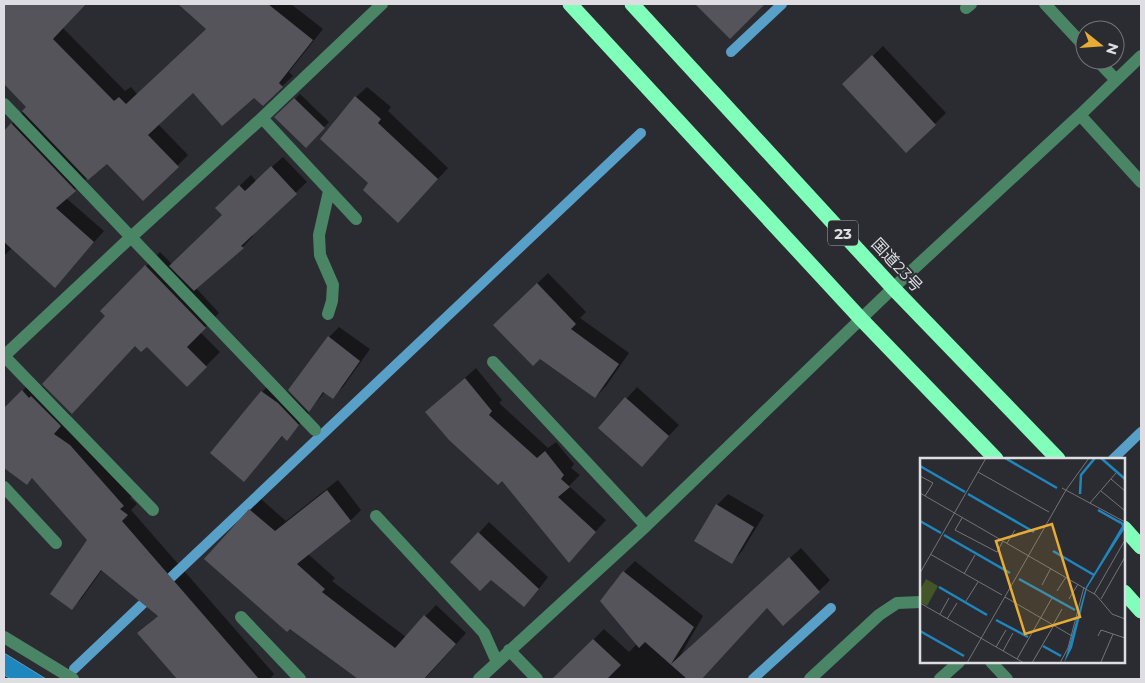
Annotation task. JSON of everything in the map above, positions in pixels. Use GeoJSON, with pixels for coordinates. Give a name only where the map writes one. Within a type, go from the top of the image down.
{"type":"FeatureCollection","features":[{"type":"Feature","properties":{"kind":"highway"},"geometry":{"type":"LineString","coordinates":[[570,4],[861,319],[995,458]]}},
{"type":"Feature","properties":{"kind":"highway","name":"国道23号"},"geometry":{"type":"LineString","coordinates":[[632,4],[893,288],[1057,458]]}},
{"type":"Feature","properties":{"kind":"highway"},"geometry":{"type":"LineString","coordinates":[[1125,529],[1141,547]]}},
{"type":"Feature","properties":{"kind":"highway"},"geometry":{"type":"LineString","coordinates":[[1125,593],[1141,611]]}},
{"type":"Feature","properties":{"kind":"street"},"geometry":{"type":"LineString","coordinates":[[153,510],[4,356],[262,118],[382,4]]}},
{"type":"Feature","properties":{"kind":"street"},"geometry":{"type":"LineString","coordinates":[[1045,4],[1075,36]]}},
{"type":"Feature","properties":{"kind":"street"},"geometry":{"type":"LineString","coordinates":[[479,679],[646,526],[893,288],[1141,56]]}},
{"type":"Feature","properties":{"kind":"street"},"geometry":{"type":"LineString","coordinates":[[1106,70],[1116,80]]}},
{"type":"Feature","properties":{"kind":"street"},"geometry":{"type":"LineString","coordinates":[[4,104],[315,430]]}},
{"type":"Feature","properties":{"kind":"street"},"geometry":{"type":"LineString","coordinates":[[1080,115],[1141,182]]}},
{"type":"Feature","properties":{"kind":"street"},"geometry":{"type":"LineString","coordinates":[[262,118],[356,219]]}},
{"type":"Feature","properties":{"kind":"street"},"geometry":{"type":"LineString","coordinates":[[328,314],[334,285],[320,255],[319,235],[330,191]]}},
{"type":"Feature","properties":{"kind":"street"},"geometry":{"type":"LineString","coordinates":[[494,362],[646,526]]}},
{"type":"Feature","properties":{"kind":"street"},"geometry":{"type":"LineString","coordinates":[[4,487],[56,542]]}},
{"type":"Feature","properties":{"kind":"street"},"geometry":{"type":"LineString","coordinates":[[376,516],[484,634],[497,662]]}},
{"type":"Feature","properties":{"kind":"street"},"geometry":{"type":"LineString","coordinates":[[810,679],[879,615],[897,603],[920,602]]}},
{"type":"Feature","properties":{"kind":"street"},"geometry":{"type":"LineString","coordinates":[[241,617],[300,679]]}},
{"type":"Feature","properties":{"kind":"street"},"geometry":{"type":"LineString","coordinates":[[4,637],[73,679]]}},
{"type":"Feature","properties":{"kind":"street"},"geometry":{"type":"LineString","coordinates":[[509,650],[537,679]]}},
{"type":"Feature","properties":{"kind":"street"},"geometry":{"type":"LineString","coordinates":[[940,679],[958,663]]}},
{"type":"Feature","properties":{"kind":"street"},"geometry":{"type":"LineString","coordinates":[[992,663],[1007,679]]}},
{"type":"Feature","properties":{"kind":"water"},"geometry":{"type":"Polygon","coordinates":[[[4,653],[46,679],[11,679],[4,675],[4,653]]]}},
{"type":"Feature","properties":{"kind":"building"},"geometry":{"type":"Polygon","coordinates":[[[4,4],[86,4],[53,39],[114,101],[119,97],[126,104],[206,29],[178,4],[268,4],[313,40],[279,83],[283,87],[263,106],[254,98],[222,126],[193,93],[148,135],[179,167],[143,201],[107,164],[88,180],[22,111],[26,107],[4,84],[4,4]]]}},
{"type":"Feature","properties":{"kind":"building"},"geometry":{"type":"Polygon","coordinates":[[[695,4],[765,4],[730,39],[695,4]]]}},
{"type":"Feature","properties":{"kind":"building"},"geometry":{"type":"Polygon","coordinates":[[[872,55],[936,125],[906,153],[842,84],[872,55]]]}},
{"type":"Feature","properties":{"kind":"building"},"geometry":{"type":"Polygon","coordinates":[[[355,96],[381,119],[378,123],[438,179],[398,223],[363,190],[368,183],[320,139],[355,96]]]}},
{"type":"Feature","properties":{"kind":"building"},"geometry":{"type":"Polygon","coordinates":[[[294,98],[325,128],[306,148],[274,117],[294,98]]]}},
{"type":"Feature","properties":{"kind":"building"},"geometry":{"type":"Polygon","coordinates":[[[11,123],[76,191],[56,208],[94,242],[55,288],[4,242],[4,131],[11,123]]]}},
{"type":"Feature","properties":{"kind":"building"},"geometry":{"type":"Polygon","coordinates":[[[271,166],[297,194],[241,246],[244,248],[194,291],[169,266],[222,215],[215,208],[239,185],[245,191],[271,166]]]}},
{"type":"Feature","properties":{"kind":"building"},"geometry":{"type":"Polygon","coordinates":[[[145,265],[206,328],[187,347],[207,367],[187,387],[147,347],[141,352],[135,346],[72,414],[42,384],[105,316],[100,311],[145,265]]]}},
{"type":"Feature","properties":{"kind":"building"},"geometry":{"type":"Polygon","coordinates":[[[537,283],[576,324],[571,329],[619,364],[595,398],[540,359],[533,366],[493,325],[537,283]]]}},
{"type":"Feature","properties":{"kind":"building"},"geometry":{"type":"Polygon","coordinates":[[[328,336],[360,361],[333,399],[323,392],[309,412],[288,390],[328,336]]]}},
{"type":"Feature","properties":{"kind":"building"},"geometry":{"type":"Polygon","coordinates":[[[465,378],[492,411],[489,415],[537,458],[545,451],[564,475],[561,479],[570,487],[558,497],[596,532],[569,563],[502,481],[498,485],[449,440],[425,412],[465,378]]]}},
{"type":"Feature","properties":{"kind":"building"},"geometry":{"type":"Polygon","coordinates":[[[22,390],[29,398],[31,396],[61,426],[54,434],[70,445],[124,506],[120,509],[128,515],[122,521],[259,679],[177,679],[137,633],[158,616],[101,570],[72,610],[50,594],[87,540],[32,478],[27,485],[4,468],[4,408],[22,390]]]}},
{"type":"Feature","properties":{"kind":"building"},"geometry":{"type":"Polygon","coordinates":[[[261,391],[278,403],[299,425],[287,441],[282,436],[244,482],[210,453],[261,391]]]}},
{"type":"Feature","properties":{"kind":"building"},"geometry":{"type":"Polygon","coordinates":[[[625,397],[669,436],[642,467],[598,428],[625,397]]]}},
{"type":"Feature","properties":{"kind":"building"},"geometry":{"type":"Polygon","coordinates":[[[327,490],[351,521],[297,564],[325,589],[322,592],[395,648],[424,615],[456,644],[424,679],[358,679],[290,629],[287,632],[204,559],[249,509],[275,531],[327,490]]]}},
{"type":"Feature","properties":{"kind":"building"},"geometry":{"type":"Polygon","coordinates":[[[716,504],[754,527],[732,564],[694,541],[716,504]]]}},
{"type":"Feature","properties":{"kind":"building"},"geometry":{"type":"Polygon","coordinates":[[[478,532],[539,589],[524,607],[491,580],[480,591],[450,562],[478,532]]]}},
{"type":"Feature","properties":{"kind":"building"},"geometry":{"type":"Polygon","coordinates":[[[789,557],[820,592],[783,626],[767,608],[702,679],[687,679],[645,642],[639,648],[600,601],[623,571],[694,627],[671,664],[789,557]]]}},
{"type":"Feature","properties":{"kind":"building"},"geometry":{"type":"Polygon","coordinates":[[[593,639],[621,665],[607,679],[552,679],[593,639]]]}},
{"type":"Feature","properties":{"kind":"waterway"},"geometry":{"type":"LineString","coordinates":[[731,52],[782,4]]}},
{"type":"Feature","properties":{"kind":"waterway"},"geometry":{"type":"LineString","coordinates":[[162,586],[641,133]]}},
{"type":"Feature","properties":{"kind":"waterway"},"geometry":{"type":"LineString","coordinates":[[1114,458],[1141,432]]}},
{"type":"Feature","properties":{"kind":"waterway"},"geometry":{"type":"LineString","coordinates":[[74,669],[151,596]]}},
{"type":"Feature","properties":{"kind":"waterway"},"geometry":{"type":"LineString","coordinates":[[753,679],[831,608]]}}]}
